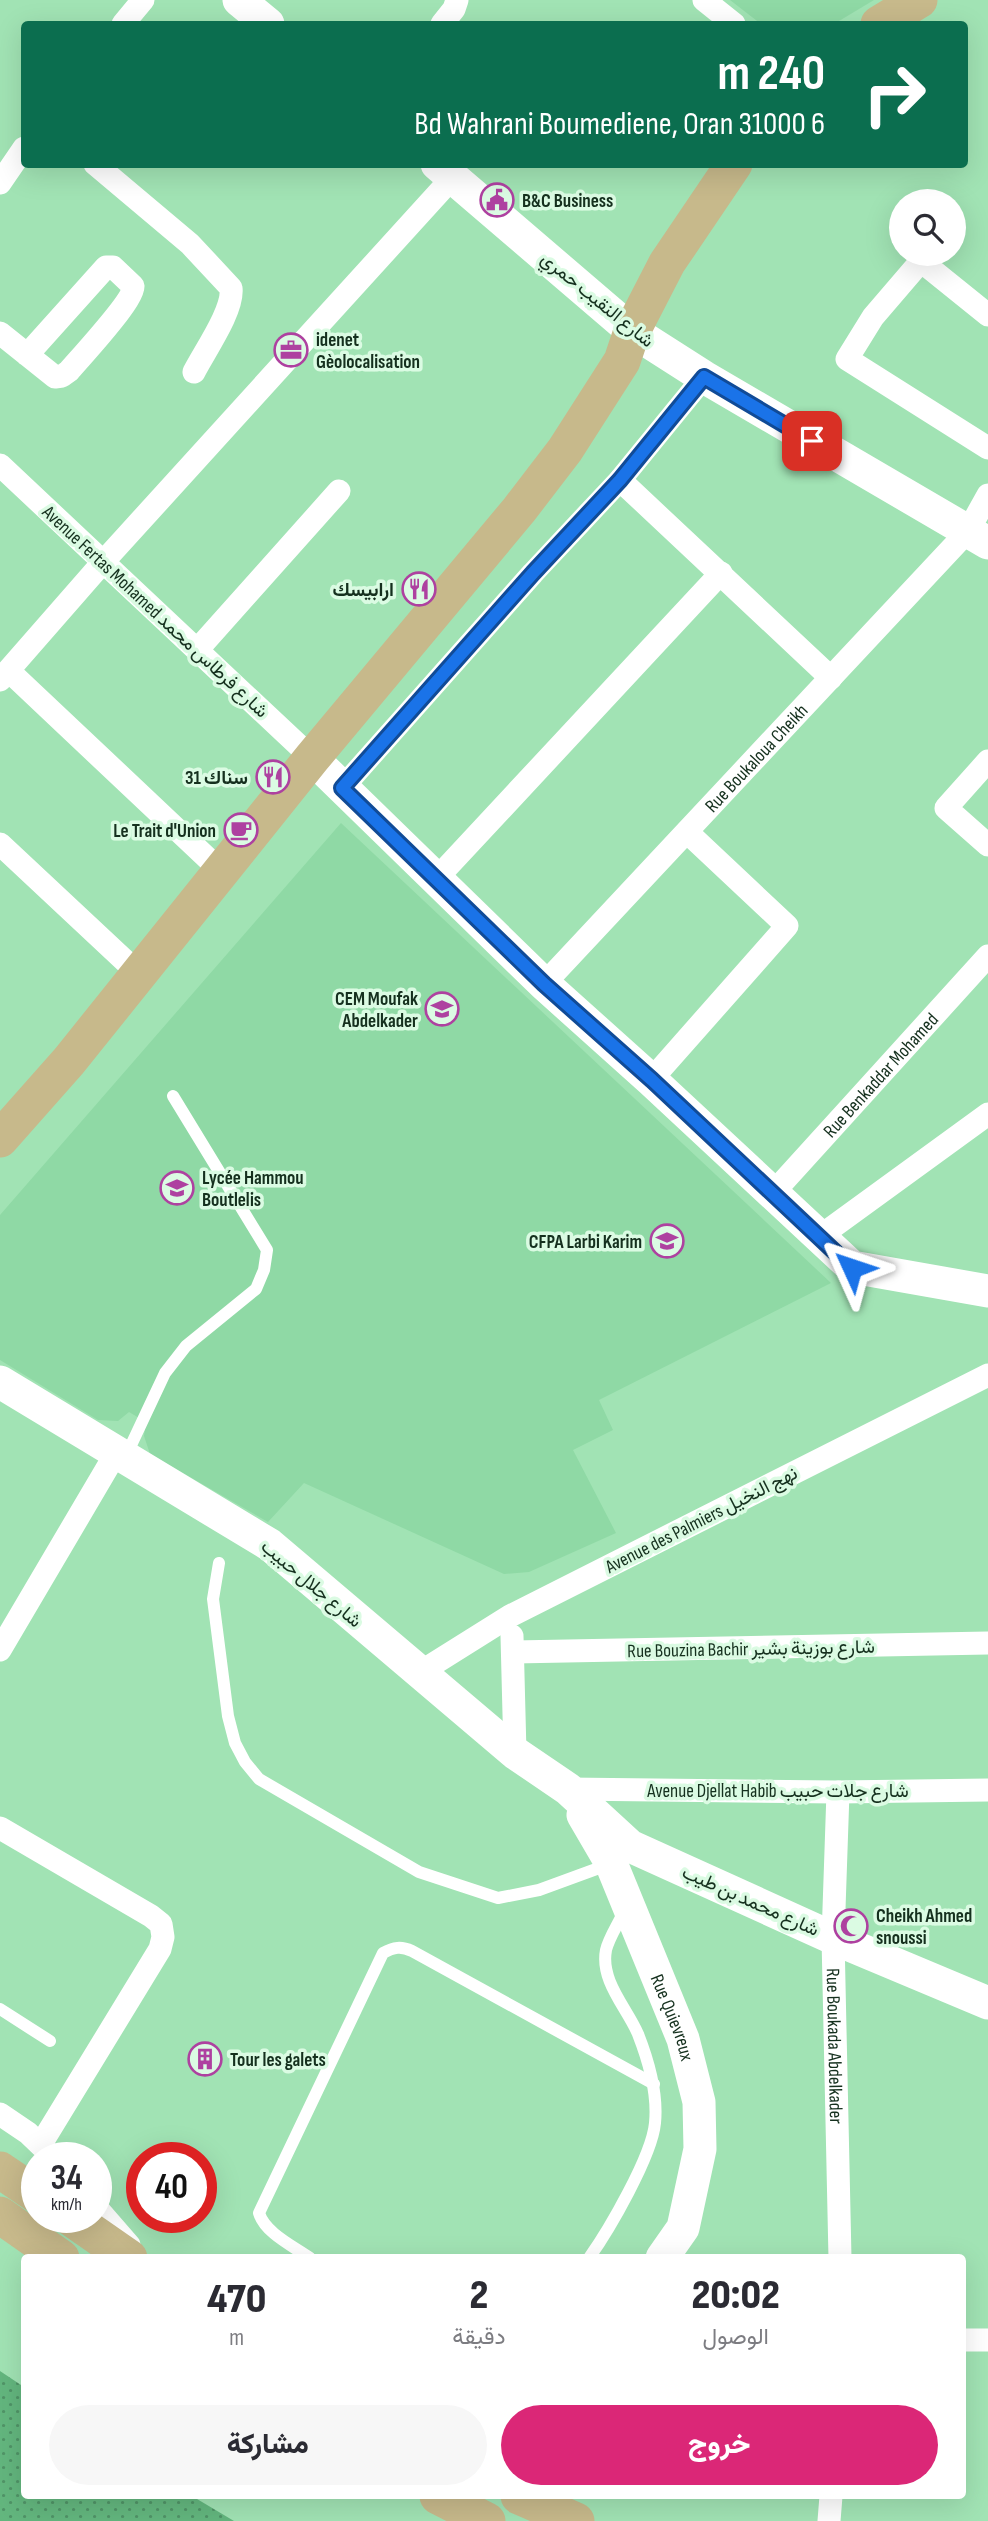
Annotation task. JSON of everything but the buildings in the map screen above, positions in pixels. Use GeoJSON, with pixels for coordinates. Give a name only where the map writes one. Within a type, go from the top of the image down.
{"type":"FeatureCollection","features":[{"type":"Feature","properties":{"kind":"main road"},"geometry":{"type":"LineString","coordinates":[[884,21],[919,0]]}},
{"type":"Feature","properties":{"kind":"main road"},"geometry":{"type":"LineString","coordinates":[[0,1139],[69,1061],[312,758],[519,510],[565,450],[622,361],[632,331],[667,263],[731,168]]}},
{"type":"Feature","properties":{"kind":"main road"},"geometry":{"type":"LineString","coordinates":[[0,2170],[21,2184]]}},
{"type":"Feature","properties":{"kind":"main road"},"geometry":{"type":"LineString","coordinates":[[0,2216],[55,2254]]}},
{"type":"Feature","properties":{"kind":"main road"},"geometry":{"type":"LineString","coordinates":[[93,2233],[123,2254]]}},
{"type":"Feature","properties":{"kind":"main road"},"geometry":{"type":"LineString","coordinates":[[444,2499],[487,2521]]}},
{"type":"Feature","properties":{"kind":"street"},"geometry":{"type":"LineString","coordinates":[[126,21],[143,0]]}},
{"type":"Feature","properties":{"kind":"street"},"geometry":{"type":"LineString","coordinates":[[239,0],[264,21]]}},
{"type":"Feature","properties":{"kind":"street"},"geometry":{"type":"LineString","coordinates":[[444,21],[457,0]]}},
{"type":"Feature","properties":{"kind":"street"},"geometry":{"type":"LineString","coordinates":[[704,0],[730,21]]}},
{"type":"Feature","properties":{"kind":"street"},"geometry":{"type":"LineString","coordinates":[[0,183],[21,152]]}},
{"type":"Feature","properties":{"kind":"street"},"geometry":{"type":"LineString","coordinates":[[100,168],[190,244],[232,288],[232,296],[221,321],[194,372]]}},
{"type":"Feature","properties":{"kind":"street"},"geometry":{"type":"LineString","coordinates":[[222,872],[4,675],[445,171]]}},
{"type":"Feature","properties":{"kind":"street","name":"شارع النقيب حمري"},"geometry":{"type":"LineString","coordinates":[[445,171],[632,331],[704,377],[978,537]]}},
{"type":"Feature","properties":{"kind":"street"},"geometry":{"type":"LineString","coordinates":[[988,315],[921,261],[873,317],[847,359],[988,448]]}},
{"type":"Feature","properties":{"kind":"street"},"geometry":{"type":"LineString","coordinates":[[0,333],[27,355],[55,377],[67,374],[133,293],[133,286],[113,267],[102,269],[27,355]]}},
{"type":"Feature","properties":{"kind":"street"},"geometry":{"type":"LineString","coordinates":[[342,788],[533,573],[620,480],[704,377]]}},
{"type":"Feature","properties":{"kind":"street","name":"Avenue Fertas Mohamed شارع فرطاس محمد"},"geometry":{"type":"LineString","coordinates":[[0,465],[312,758]]}},
{"type":"Feature","properties":{"kind":"street"},"geometry":{"type":"LineString","coordinates":[[620,480],[831,678]]}},
{"type":"Feature","properties":{"kind":"street"},"geometry":{"type":"LineString","coordinates":[[198,649],[339,491]]}},
{"type":"Feature","properties":{"kind":"street","name":"Rue Boukaloua Cheikh"},"geometry":{"type":"LineString","coordinates":[[544,984],[831,678],[978,537],[988,495]]}},
{"type":"Feature","properties":{"kind":"street"},"geometry":{"type":"LineString","coordinates":[[437,878],[721,573]]}},
{"type":"Feature","properties":{"kind":"street"},"geometry":{"type":"LineString","coordinates":[[312,758],[544,984],[652,1080],[852,1268],[988,1291]]}},
{"type":"Feature","properties":{"kind":"street"},"geometry":{"type":"LineString","coordinates":[[988,761],[946,808],[988,845]]}},
{"type":"Feature","properties":{"kind":"street"},"geometry":{"type":"LineString","coordinates":[[652,1080],[787,926],[687,832]]}},
{"type":"Feature","properties":{"kind":"street"},"geometry":{"type":"LineString","coordinates":[[0,844],[139,974]]}},
{"type":"Feature","properties":{"kind":"street","name":"Rue Benkaddar Mohamed"},"geometry":{"type":"LineString","coordinates":[[772,1194],[988,956]]}},
{"type":"Feature","properties":{"kind":"street"},"geometry":{"type":"LineString","coordinates":[[819,1237],[988,1114]]}},
{"type":"Feature","properties":{"kind":"street","name":"Avenue des Palmiers نهج النخيل"},"geometry":{"type":"LineString","coordinates":[[419,1673],[510,1616],[988,1375]]}},
{"type":"Feature","properties":{"kind":"street","name":"شارع جلال حبيب"},"geometry":{"type":"LineString","coordinates":[[0,1382],[270,1545],[515,1753],[568,1789]]}},
{"type":"Feature","properties":{"kind":"street"},"geometry":{"type":"LineString","coordinates":[[0,1650],[120,1455]]}},
{"type":"Feature","properties":{"kind":"street"},"geometry":{"type":"LineString","coordinates":[[510,1616],[514,1652],[515,1753]]}},
{"type":"Feature","properties":{"kind":"street","name":"Rue Bouzina Bachir شارع بوزينة بشير"},"geometry":{"type":"LineString","coordinates":[[514,1652],[988,1643]]}},
{"type":"Feature","properties":{"kind":"street","name":"Rue Quievreux"},"geometry":{"type":"LineString","coordinates":[[568,1789],[611,1863],[683,2039],[699,2102],[700,2149],[684,2228],[665,2254]]}},
{"type":"Feature","properties":{"kind":"street","name":"Avenue Djellat Habib شارع جلات حبيب"},"geometry":{"type":"LineString","coordinates":[[568,1789],[838,1792],[988,1790]]}},
{"type":"Feature","properties":{"kind":"street","name":"شارع محمد بن طيب"},"geometry":{"type":"LineString","coordinates":[[568,1789],[631,1846],[833,1938],[988,2003]]}},
{"type":"Feature","properties":{"kind":"street","name":"Rue Boukada Abdelkader"},"geometry":{"type":"LineString","coordinates":[[838,1792],[833,1938],[840,2254]]}},
{"type":"Feature","properties":{"kind":"street"},"geometry":{"type":"LineString","coordinates":[[0,1828],[161,1924],[163,1937],[160,1949],[53,2142]]}},
{"type":"Feature","properties":{"kind":"street"},"geometry":{"type":"LineString","coordinates":[[0,2114],[36,2142]]}},
{"type":"Feature","properties":{"kind":"street"},"geometry":{"type":"LineString","coordinates":[[112,2226],[137,2254]]}},
{"type":"Feature","properties":{"kind":"street"},"geometry":{"type":"LineString","coordinates":[[966,2340],[988,2340]]}},
{"type":"Feature","properties":{"kind":"street"},"geometry":{"type":"LineString","coordinates":[[829,2521],[831,2499]]}},
{"type":"Feature","properties":{"kind":"lane"},"geometry":{"type":"LineString","coordinates":[[120,1455],[165,1373],[186,1346],[256,1289],[264,1270],[267,1250],[173,1096]]}},
{"type":"Feature","properties":{"kind":"lane"},"geometry":{"type":"LineString","coordinates":[[219,1563],[213,1599],[228,1716],[235,1743],[245,1762],[259,1779],[419,1872],[498,1898],[539,1890],[611,1863]]}},
{"type":"Feature","properties":{"kind":"lane"},"geometry":{"type":"LineString","coordinates":[[592,2254],[643,2162],[655,2124],[654,2084],[637,2033],[607,1972],[606,1950],[628,1904]]}},
{"type":"Feature","properties":{"kind":"lane"},"geometry":{"type":"LineString","coordinates":[[304,2254],[271,2230],[262,2221],[259,2213],[383,1954],[389,1950],[405,1948],[412,1951],[654,2084]]}},
{"type":"Feature","properties":{"kind":"lane"},"geometry":{"type":"LineString","coordinates":[[0,2009],[50,2041]]}},
{"type":"Feature","properties":{"kind":"shaded area"},"geometry":{"type":"Polygon","coordinates":[[[730,0],[874,0],[839,21],[757,21],[730,0]]]}},
{"type":"Feature","properties":{"kind":"shaded area"},"geometry":{"type":"Polygon","coordinates":[[[341,823],[831,1283],[599,1400],[613,1430],[573,1450],[616,1533],[529,1572],[504,1574],[304,1483],[268,1522],[150,1454],[144,1436],[146,1422],[129,1412],[118,1421],[98,1420],[0,1360],[0,1215],[341,823]]]}},
{"type":"Feature","properties":{"kind":"shaded area"},"geometry":{"type":"Polygon","coordinates":[[[0,2371],[21,2385],[21,2499],[197,2499],[234,2521],[0,2521],[0,2371]]]}},
{"type":"Feature","properties":{"kind":"place","name":"B&C Business"},"geometry":{"type":"Point","coordinates":[497,200]}},
{"type":"Feature","properties":{"kind":"place","name":"idenet Gèolocalisation"},"geometry":{"type":"Point","coordinates":[291,350]}},
{"type":"Feature","properties":{"kind":"place","name":"ارابيسك"},"geometry":{"type":"Point","coordinates":[419,589]}},
{"type":"Feature","properties":{"kind":"place","name":"سناك 31"},"geometry":{"type":"Point","coordinates":[273,777]}},
{"type":"Feature","properties":{"kind":"place","name":"Le Trait d'Union"},"geometry":{"type":"Point","coordinates":[241,830]}},
{"type":"Feature","properties":{"kind":"place","name":"CEM Moufak Abdelkader"},"geometry":{"type":"Point","coordinates":[442,1009]}},
{"type":"Feature","properties":{"kind":"place","name":"Lycée Hammou Boutlelis"},"geometry":{"type":"Point","coordinates":[177,1188]}},
{"type":"Feature","properties":{"kind":"place","name":"CFPA Larbi Karim"},"geometry":{"type":"Point","coordinates":[667,1241]}},
{"type":"Feature","properties":{"kind":"place","name":"Cheikh Ahmed snoussi"},"geometry":{"type":"Point","coordinates":[851,1926]}},
{"type":"Feature","properties":{"kind":"place","name":"Tour les galets"},"geometry":{"type":"Point","coordinates":[205,2059]}},
{"type":"Feature","properties":{"kind":"route"},"geometry":{"type":"LineString","coordinates":[[812,441],[704,377],[620,480],[533,573],[342,788],[544,984],[652,1080],[852,1268]]}}]}
